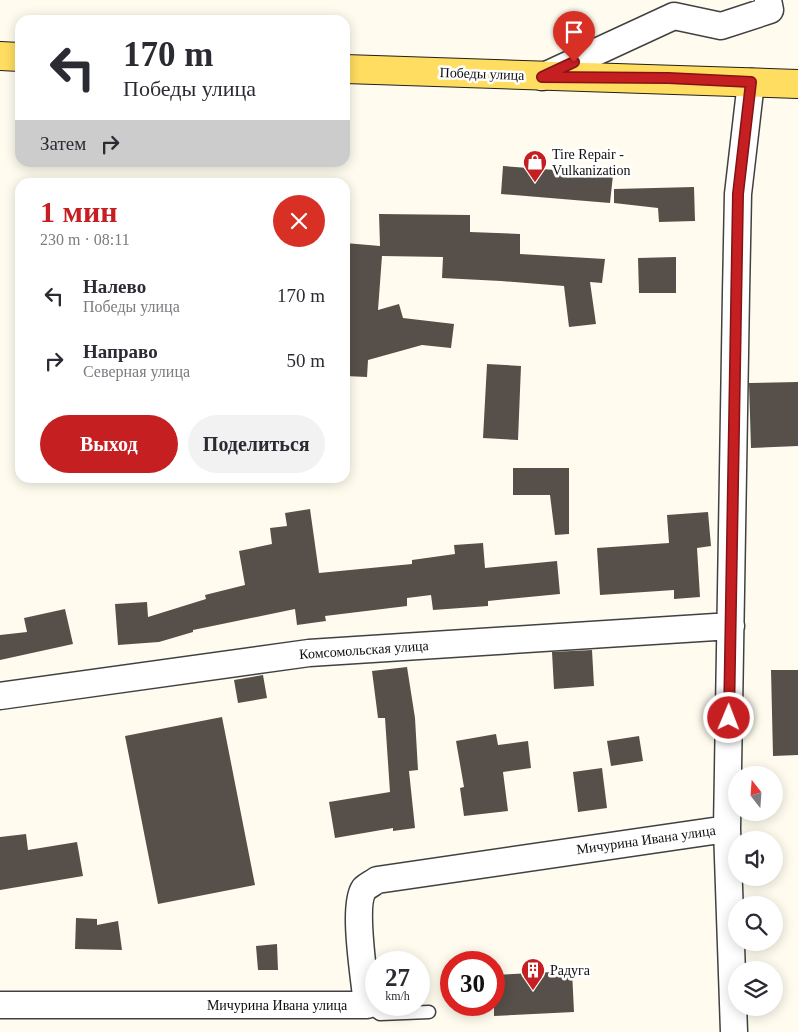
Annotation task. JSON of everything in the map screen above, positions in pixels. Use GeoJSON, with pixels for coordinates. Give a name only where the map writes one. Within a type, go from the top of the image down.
{"type":"FeatureCollection","features":[{"type":"Feature","properties":{"kind":"main road"},"geometry":{"type":"LineString","coordinates":[[0,56],[15,57]]}},
{"type":"Feature","properties":{"kind":"main road","name":"Победы улица"},"geometry":{"type":"LineString","coordinates":[[350,69],[542,77],[668,78],[798,84]]}},
{"type":"Feature","properties":{"kind":"street"},"geometry":{"type":"LineString","coordinates":[[542,77],[674,16],[721,26],[770,10],[768,0]]}},
{"type":"Feature","properties":{"kind":"street"},"geometry":{"type":"LineString","coordinates":[[734,1032],[727,829],[738,194],[751,82]]}},
{"type":"Feature","properties":{"kind":"street","name":"Комсомольская улица"},"geometry":{"type":"LineString","coordinates":[[0,696],[309,653],[731,626]]}},
{"type":"Feature","properties":{"kind":"street","name":"Мичурина Ивана улица"},"geometry":{"type":"LineString","coordinates":[[365,992],[359,917],[360,902],[364,889],[377,880],[392,876],[727,829]]}},
{"type":"Feature","properties":{"kind":"street","name":"Мичурина Ивана улица"},"geometry":{"type":"LineString","coordinates":[[0,1005],[365,1005]]}},
{"type":"Feature","properties":{"kind":"building","name":"Tire Repair - Vulkanization"},"geometry":{"type":"Polygon","coordinates":[[[503,166],[569,171],[569,173],[613,175],[610,203],[501,194],[503,166]]]}},
{"type":"Feature","properties":{"kind":"building"},"geometry":{"type":"Polygon","coordinates":[[[694,187],[695,221],[659,222],[658,208],[614,203],[614,189],[694,187]]]}},
{"type":"Feature","properties":{"kind":"building"},"geometry":{"type":"Polygon","coordinates":[[[379,214],[470,215],[470,232],[520,234],[520,254],[605,259],[602,283],[590,282],[596,324],[569,327],[564,286],[442,278],[443,257],[382,256],[378,310],[399,304],[403,318],[454,324],[451,348],[422,345],[368,360],[367,377],[350,376],[350,243],[380,246],[379,214]]]}},
{"type":"Feature","properties":{"kind":"building"},"geometry":{"type":"Polygon","coordinates":[[[676,257],[676,293],[639,293],[638,258],[676,257]]]}},
{"type":"Feature","properties":{"kind":"building"},"geometry":{"type":"Polygon","coordinates":[[[487,364],[521,366],[518,440],[483,438],[487,364]]]}},
{"type":"Feature","properties":{"kind":"building"},"geometry":{"type":"Polygon","coordinates":[[[798,382],[798,446],[751,448],[749,383],[798,382]]]}},
{"type":"Feature","properties":{"kind":"building"},"geometry":{"type":"Polygon","coordinates":[[[513,468],[569,468],[569,534],[555,535],[550,495],[513,495],[513,468]]]}},
{"type":"Feature","properties":{"kind":"building"},"geometry":{"type":"Polygon","coordinates":[[[310,509],[319,573],[412,564],[412,560],[455,554],[454,545],[483,543],[485,568],[557,561],[560,594],[488,601],[488,606],[433,610],[431,595],[407,598],[407,606],[325,616],[326,621],[297,625],[295,609],[193,630],[193,632],[159,642],[118,645],[115,604],[147,602],[148,617],[206,599],[205,595],[245,585],[239,551],[272,544],[270,528],[287,526],[285,513],[310,509]]]}},
{"type":"Feature","properties":{"kind":"building"},"geometry":{"type":"Polygon","coordinates":[[[708,512],[711,546],[697,548],[700,597],[674,599],[674,590],[600,595],[597,548],[669,543],[667,515],[708,512]]]}},
{"type":"Feature","properties":{"kind":"building"},"geometry":{"type":"Polygon","coordinates":[[[65,609],[73,644],[0,660],[0,635],[27,632],[24,618],[65,609]]]}},
{"type":"Feature","properties":{"kind":"building"},"geometry":{"type":"Polygon","coordinates":[[[592,650],[594,686],[554,689],[552,652],[592,650]]]}},
{"type":"Feature","properties":{"kind":"building"},"geometry":{"type":"Polygon","coordinates":[[[407,667],[415,718],[418,770],[409,771],[415,828],[393,831],[393,828],[335,838],[329,802],[390,792],[385,718],[378,718],[372,671],[407,667]]]}},
{"type":"Feature","properties":{"kind":"building"},"geometry":{"type":"Polygon","coordinates":[[[771,670],[798,670],[798,755],[773,756],[771,670]]]}},
{"type":"Feature","properties":{"kind":"building"},"geometry":{"type":"Polygon","coordinates":[[[263,675],[267,698],[238,703],[234,680],[263,675]]]}},
{"type":"Feature","properties":{"kind":"building"},"geometry":{"type":"Polygon","coordinates":[[[222,717],[255,885],[158,904],[125,736],[222,717]]]}},
{"type":"Feature","properties":{"kind":"building"},"geometry":{"type":"Polygon","coordinates":[[[496,734],[498,745],[528,741],[531,768],[503,772],[508,811],[464,816],[460,788],[464,787],[456,741],[496,734]]]}},
{"type":"Feature","properties":{"kind":"building"},"geometry":{"type":"Polygon","coordinates":[[[639,736],[643,761],[611,766],[607,741],[639,736]]]}},
{"type":"Feature","properties":{"kind":"building"},"geometry":{"type":"Polygon","coordinates":[[[602,768],[607,808],[578,812],[573,772],[602,768]]]}},
{"type":"Feature","properties":{"kind":"building"},"geometry":{"type":"Polygon","coordinates":[[[26,834],[28,850],[77,842],[83,876],[0,890],[0,837],[26,834]]]}},
{"type":"Feature","properties":{"kind":"building"},"geometry":{"type":"Polygon","coordinates":[[[76,918],[97,919],[97,925],[118,921],[122,950],[75,949],[76,918]]]}},
{"type":"Feature","properties":{"kind":"building"},"geometry":{"type":"Polygon","coordinates":[[[277,944],[278,970],[258,970],[256,946],[277,944]]]}},
{"type":"Feature","properties":{"kind":"building"},"geometry":{"type":"Polygon","coordinates":[[[572,971],[574,1012],[505,1015],[505,974],[572,971]]]}},
{"type":"Feature","properties":{"kind":"place","name":"Tire Repair - Vulkanization"},"geometry":{"type":"Point","coordinates":[535,183]}},
{"type":"Feature","properties":{"kind":"place","name":"Радуга"},"geometry":{"type":"Point","coordinates":[533,991]}},
{"type":"Feature","properties":{"kind":"route"},"geometry":{"type":"LineString","coordinates":[[574,62],[542,77],[668,78],[751,82],[738,194],[729,718]]}}]}
